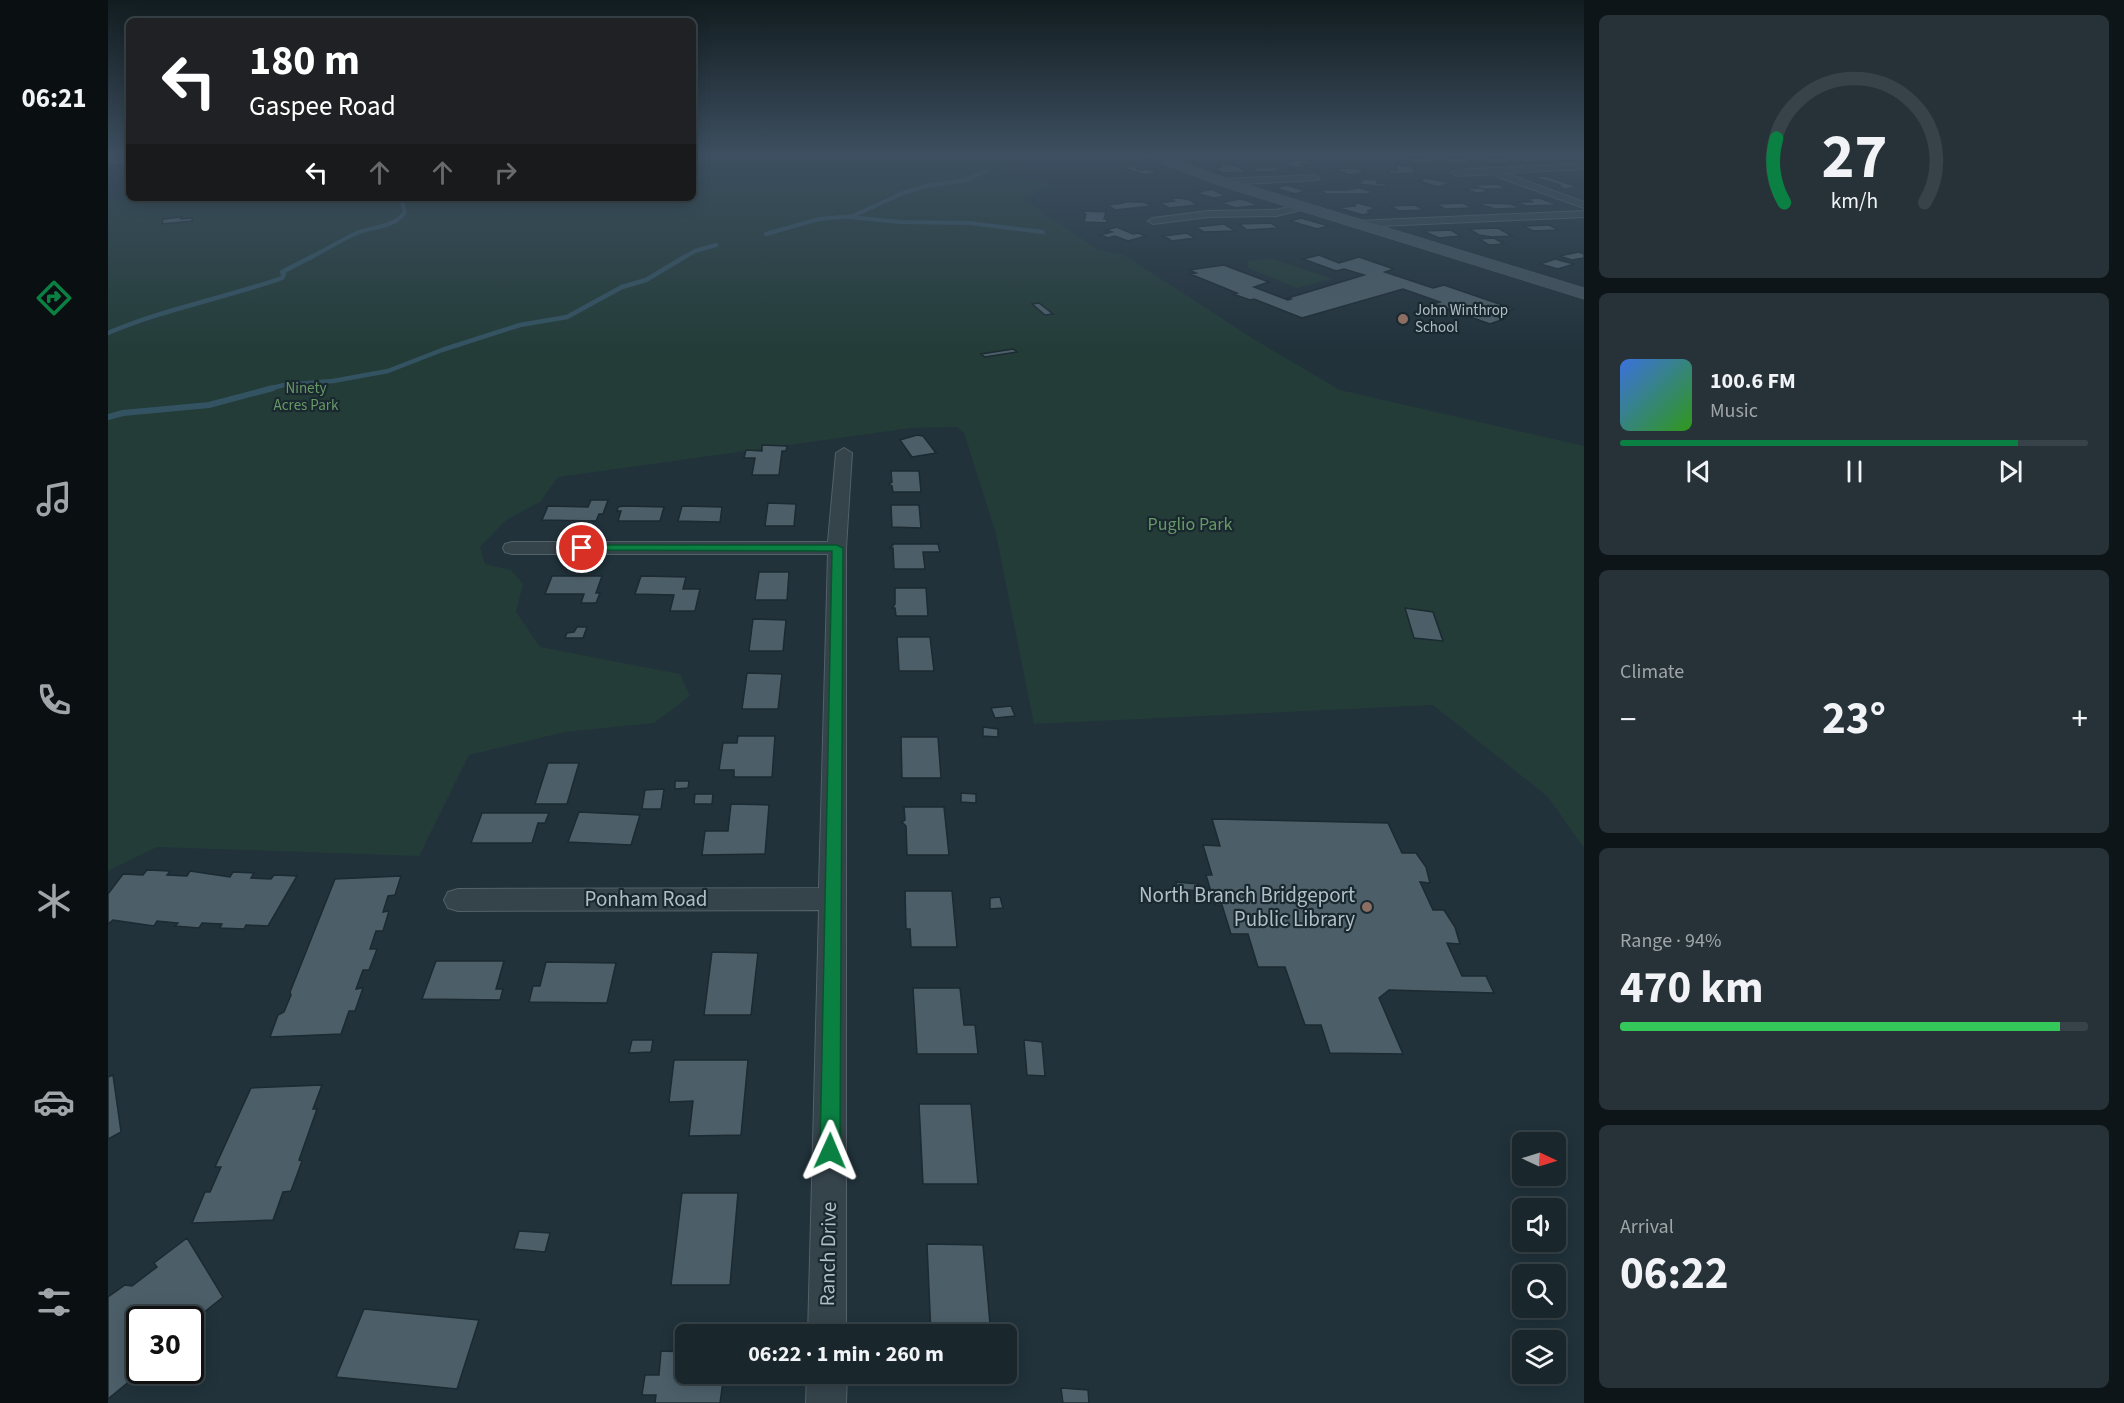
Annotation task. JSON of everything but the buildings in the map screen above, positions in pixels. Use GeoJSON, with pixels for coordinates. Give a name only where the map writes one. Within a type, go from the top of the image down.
{"type":"FeatureCollection","features":[{"type":"Feature","properties":{"kind":"street"},"geometry":{"type":"LineString","coordinates":[[1153,221],[1166,219]]}},
{"type":"Feature","properties":{"kind":"street"},"geometry":{"type":"LineString","coordinates":[[1342,219],[1584,294]]}},
{"type":"Feature","properties":{"kind":"street"},"geometry":{"type":"LineString","coordinates":[[1357,224],[1460,219]]}},
{"type":"Feature","properties":{"kind":"street","name":"Ranch Drive"},"geometry":{"type":"LineString","coordinates":[[827,1324],[837,548],[844,453]]}},
{"type":"Feature","properties":{"kind":"street"},"geometry":{"type":"LineString","coordinates":[[512,548],[837,548]]}},
{"type":"Feature","properties":{"kind":"street","name":"Ponham Road"},"geometry":{"type":"LineString","coordinates":[[458,900],[833,899]]}},
{"type":"Feature","properties":{"kind":"street"},"geometry":{"type":"LineString","coordinates":[[826,1403],[827,1384]]}},
{"type":"Feature","properties":{"kind":"green space"},"geometry":{"type":"Polygon","coordinates":[[[108,219],[1053,219],[1098,250],[1124,255],[1252,338],[1340,390],[1584,446],[1584,848],[1548,797],[1433,705],[1034,724],[996,534],[964,433],[957,427],[911,428],[558,477],[540,502],[506,520],[480,547],[485,564],[511,570],[523,584],[516,612],[540,647],[680,674],[690,696],[654,723],[565,732],[469,755],[419,856],[157,847],[108,871],[108,219]]]}},
{"type":"Feature","properties":{"kind":"green space"},"geometry":{"type":"Polygon","coordinates":[[[1270,258],[1333,279],[1297,288],[1248,268],[1248,261],[1270,258]]]}},
{"type":"Feature","properties":{"kind":"waterway"},"geometry":{"type":"LineString","coordinates":[[310,258],[357,233],[397,219]]}},
{"type":"Feature","properties":{"kind":"waterway"},"geometry":{"type":"LineString","coordinates":[[766,234],[817,219]]}},
{"type":"Feature","properties":{"kind":"waterway"},"geometry":{"type":"LineString","coordinates":[[874,219],[969,223],[1043,232]]}},
{"type":"Feature","properties":{"kind":"waterway"},"geometry":{"type":"LineString","coordinates":[[683,258],[695,251],[716,245]]}},
{"type":"Feature","properties":{"kind":"waterway"},"geometry":{"type":"LineString","coordinates":[[108,333],[151,317],[282,278],[284,274],[282,272],[313,256]]}},
{"type":"Feature","properties":{"kind":"waterway"},"geometry":{"type":"LineString","coordinates":[[268,389],[388,371],[442,350],[520,325],[567,317],[622,287],[646,280],[686,256]]}},
{"type":"Feature","properties":{"kind":"waterway"},"geometry":{"type":"LineString","coordinates":[[108,417],[123,413],[209,405],[273,388]]}},
{"type":"Feature","properties":{"kind":"place","name":"John Winthrop School"},"geometry":{"type":"Point","coordinates":[1403,319]}},
{"type":"Feature","properties":{"kind":"place","name":"North Branch Bridgeport Public Library"},"geometry":{"type":"Point","coordinates":[1367,907]}},
{"type":"Feature","properties":{"kind":"route"},"geometry":{"type":"LineString","coordinates":[[582,548],[837,548],[830,1151]]}},
{"type":"Feature","properties":{"kind":"park label","name":"Ninety Acres Park"},"geometry":{"type":"Point","coordinates":[306,396]}},
{"type":"Feature","properties":{"kind":"park label","name":"Puglio Park"},"geometry":{"type":"Point","coordinates":[1190,524]}}]}
